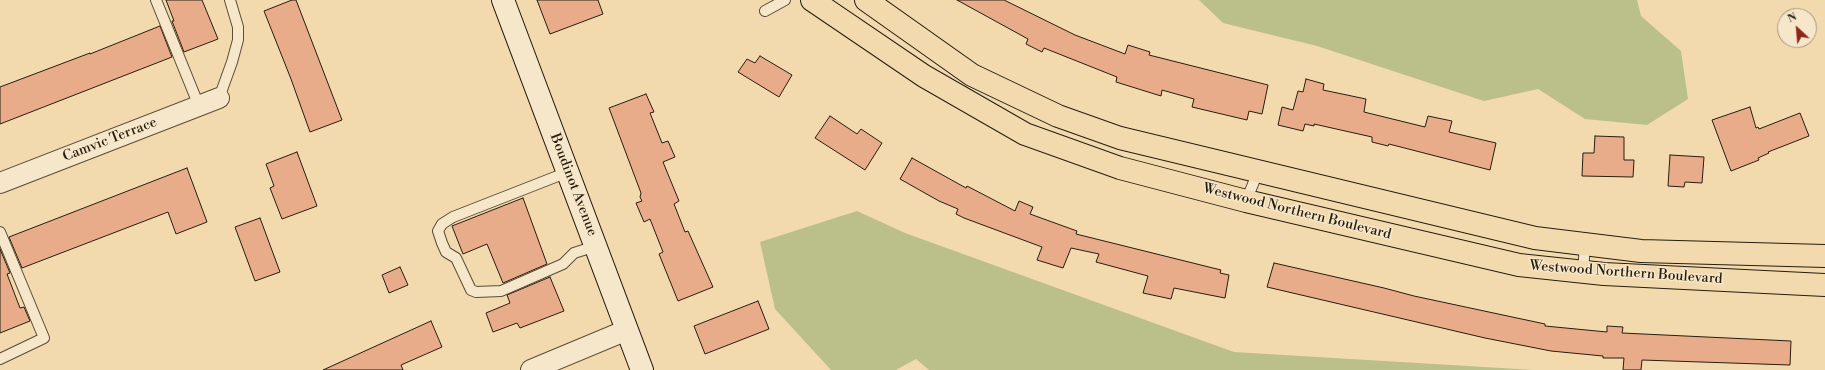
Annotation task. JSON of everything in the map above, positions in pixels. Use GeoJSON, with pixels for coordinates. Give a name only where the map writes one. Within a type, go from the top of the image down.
{"type":"FeatureCollection","features":[{"type":"Feature","properties":{"kind":"main road","name":"Westwood Northern Boulevard"},"geometry":{"type":"LineString","coordinates":[[812,0],[924,76],[1025,134],[1120,168],[1246,201],[1519,265],[1583,272],[1825,285]]}},
{"type":"Feature","properties":{"kind":"main road","name":"Westwood Northern Boulevard"},"geometry":{"type":"LineString","coordinates":[[866,0],[972,75],[1058,116],[1120,138],[1535,238],[1642,251],[1825,256]]}},
{"type":"Feature","properties":{"kind":"street","name":"Boudinot Avenue"},"geometry":{"type":"LineString","coordinates":[[503,0],[642,370]]}},
{"type":"Feature","properties":{"kind":"street","name":"Camvic Terrace"},"geometry":{"type":"LineString","coordinates":[[0,183],[219,98]]}},
{"type":"Feature","properties":{"kind":"street"},"geometry":{"type":"LineString","coordinates":[[531,370],[627,330]]}},
{"type":"Feature","properties":{"kind":"lane"},"geometry":{"type":"LineString","coordinates":[[156,0],[200,106]]}},
{"type":"Feature","properties":{"kind":"lane"},"geometry":{"type":"LineString","coordinates":[[219,98],[238,40],[238,27],[230,0]]}},
{"type":"Feature","properties":{"kind":"lane"},"geometry":{"type":"LineString","coordinates":[[765,11],[785,0]]}},
{"type":"Feature","properties":{"kind":"lane"},"geometry":{"type":"LineString","coordinates":[[568,172],[453,217],[442,224],[438,231],[442,243],[446,252],[456,258],[459,262],[471,290],[482,292],[508,288],[563,264],[574,253],[596,246]]}},
{"type":"Feature","properties":{"kind":"lane"},"geometry":{"type":"LineString","coordinates":[[1246,201],[1258,172]]}},
{"type":"Feature","properties":{"kind":"lane"},"geometry":{"type":"LineString","coordinates":[[0,232],[44,338],[0,359]]}},
{"type":"Feature","properties":{"kind":"lane"},"geometry":{"type":"LineString","coordinates":[[1583,272],[1585,244]]}},
{"type":"Feature","properties":{"kind":"green space"},"geometry":{"type":"Polygon","coordinates":[[[1199,0],[1637,0],[1641,16],[1681,51],[1688,99],[1647,125],[1585,119],[1538,89],[1484,101],[1317,46],[1223,23],[1199,0]]]}},
{"type":"Feature","properties":{"kind":"green space"},"geometry":{"type":"Polygon","coordinates":[[[857,211],[905,233],[1234,352],[1534,370],[929,370],[916,359],[896,370],[831,370],[775,309],[760,242],[857,211]]]}},
{"type":"Feature","properties":{"kind":"building"},"geometry":{"type":"Polygon","coordinates":[[[166,0],[202,0],[218,39],[184,52],[166,0]]]}},
{"type":"Feature","properties":{"kind":"building"},"geometry":{"type":"Polygon","coordinates":[[[292,0],[296,0],[342,120],[310,132],[264,11],[292,0]]]}},
{"type":"Feature","properties":{"kind":"building"},"geometry":{"type":"Polygon","coordinates":[[[537,0],[598,0],[603,14],[550,34],[537,0]]]}},
{"type":"Feature","properties":{"kind":"building"},"geometry":{"type":"Polygon","coordinates":[[[957,0],[1004,0],[1075,35],[1125,54],[1128,45],[1150,52],[1149,55],[1268,85],[1262,114],[1249,111],[1247,120],[1192,107],[1194,99],[1162,90],[1161,96],[1116,82],[1117,77],[1044,48],[1042,52],[1026,44],[1028,39],[957,0]]]}},
{"type":"Feature","properties":{"kind":"building"},"geometry":{"type":"Polygon","coordinates":[[[160,26],[172,57],[0,124],[0,87],[90,54],[160,26]]]}},
{"type":"Feature","properties":{"kind":"building"},"geometry":{"type":"Polygon","coordinates":[[[760,56],[792,75],[779,97],[738,72],[747,59],[755,63],[760,56]]]}},
{"type":"Feature","properties":{"kind":"building"},"geometry":{"type":"Polygon","coordinates":[[[1306,79],[1324,84],[1323,90],[1366,99],[1364,112],[1425,127],[1428,116],[1452,121],[1449,132],[1496,143],[1490,170],[1389,144],[1388,146],[1372,142],[1372,137],[1314,124],[1314,126],[1305,124],[1303,131],[1278,125],[1282,107],[1293,110],[1298,91],[1303,92],[1306,79]]]}},
{"type":"Feature","properties":{"kind":"building"},"geometry":{"type":"Polygon","coordinates":[[[646,94],[654,112],[650,113],[662,143],[668,141],[675,157],[663,162],[679,201],[674,204],[685,232],[688,231],[713,287],[678,301],[659,254],[663,252],[650,219],[644,222],[636,203],[642,201],[640,197],[641,193],[609,108],[646,94]]]}},
{"type":"Feature","properties":{"kind":"building"},"geometry":{"type":"Polygon","coordinates":[[[1750,107],[1756,128],[1758,127],[1759,129],[1800,113],[1809,136],[1768,152],[1769,153],[1758,158],[1759,160],[1731,171],[1712,120],[1750,107]]]}},
{"type":"Feature","properties":{"kind":"building"},"geometry":{"type":"Polygon","coordinates":[[[830,116],[857,134],[861,129],[882,143],[865,170],[815,138],[830,116]]]}},
{"type":"Feature","properties":{"kind":"building"},"geometry":{"type":"Polygon","coordinates":[[[1595,136],[1624,137],[1624,160],[1634,160],[1633,177],[1582,176],[1583,153],[1594,153],[1595,136]]]}},
{"type":"Feature","properties":{"kind":"building"},"geometry":{"type":"Polygon","coordinates":[[[297,152],[317,206],[282,219],[270,188],[274,186],[266,164],[297,152]]]}},
{"type":"Feature","properties":{"kind":"building"},"geometry":{"type":"Polygon","coordinates":[[[1670,155],[1704,157],[1702,183],[1685,182],[1684,187],[1668,186],[1670,155]]]}},
{"type":"Feature","properties":{"kind":"building"},"geometry":{"type":"Polygon","coordinates":[[[912,158],[966,188],[967,186],[1015,211],[1019,201],[1033,207],[1030,214],[1077,231],[1076,234],[1221,270],[1220,273],[1229,275],[1225,298],[1174,288],[1171,299],[1143,293],[1148,276],[1096,262],[1099,254],[1071,248],[1063,268],[1037,260],[1042,247],[964,218],[956,214],[958,209],[939,201],[900,179],[912,158]]]}},
{"type":"Feature","properties":{"kind":"building"},"geometry":{"type":"Polygon","coordinates":[[[187,168],[207,222],[176,234],[168,212],[22,268],[9,237],[187,168]]]}},
{"type":"Feature","properties":{"kind":"building"},"geometry":{"type":"Polygon","coordinates":[[[523,198],[547,264],[503,283],[487,244],[463,254],[452,226],[523,198]]]}},
{"type":"Feature","properties":{"kind":"building"},"geometry":{"type":"Polygon","coordinates":[[[260,218],[280,272],[255,281],[235,227],[260,218]]]}},
{"type":"Feature","properties":{"kind":"building"},"geometry":{"type":"Polygon","coordinates":[[[0,249],[10,273],[7,274],[20,308],[24,307],[30,321],[0,333],[0,249]]]}},
{"type":"Feature","properties":{"kind":"building"},"geometry":{"type":"Polygon","coordinates":[[[1274,263],[1414,296],[1545,324],[1545,326],[1607,332],[1607,326],[1623,327],[1622,333],[1791,341],[1790,365],[1642,360],[1641,370],[1623,370],[1624,358],[1603,358],[1603,356],[1551,351],[1485,338],[1267,287],[1274,263]]]}},
{"type":"Feature","properties":{"kind":"building"},"geometry":{"type":"Polygon","coordinates":[[[400,267],[408,285],[389,293],[382,275],[400,267]]]}},
{"type":"Feature","properties":{"kind":"building"},"geometry":{"type":"Polygon","coordinates":[[[550,277],[564,311],[520,328],[517,323],[493,332],[486,313],[510,303],[507,295],[550,277]]]}},
{"type":"Feature","properties":{"kind":"building"},"geometry":{"type":"Polygon","coordinates":[[[758,301],[769,329],[705,354],[694,326],[758,301]]]}},
{"type":"Feature","properties":{"kind":"building"},"geometry":{"type":"Polygon","coordinates":[[[431,321],[442,347],[401,365],[403,370],[323,370],[431,321]]]}}]}
